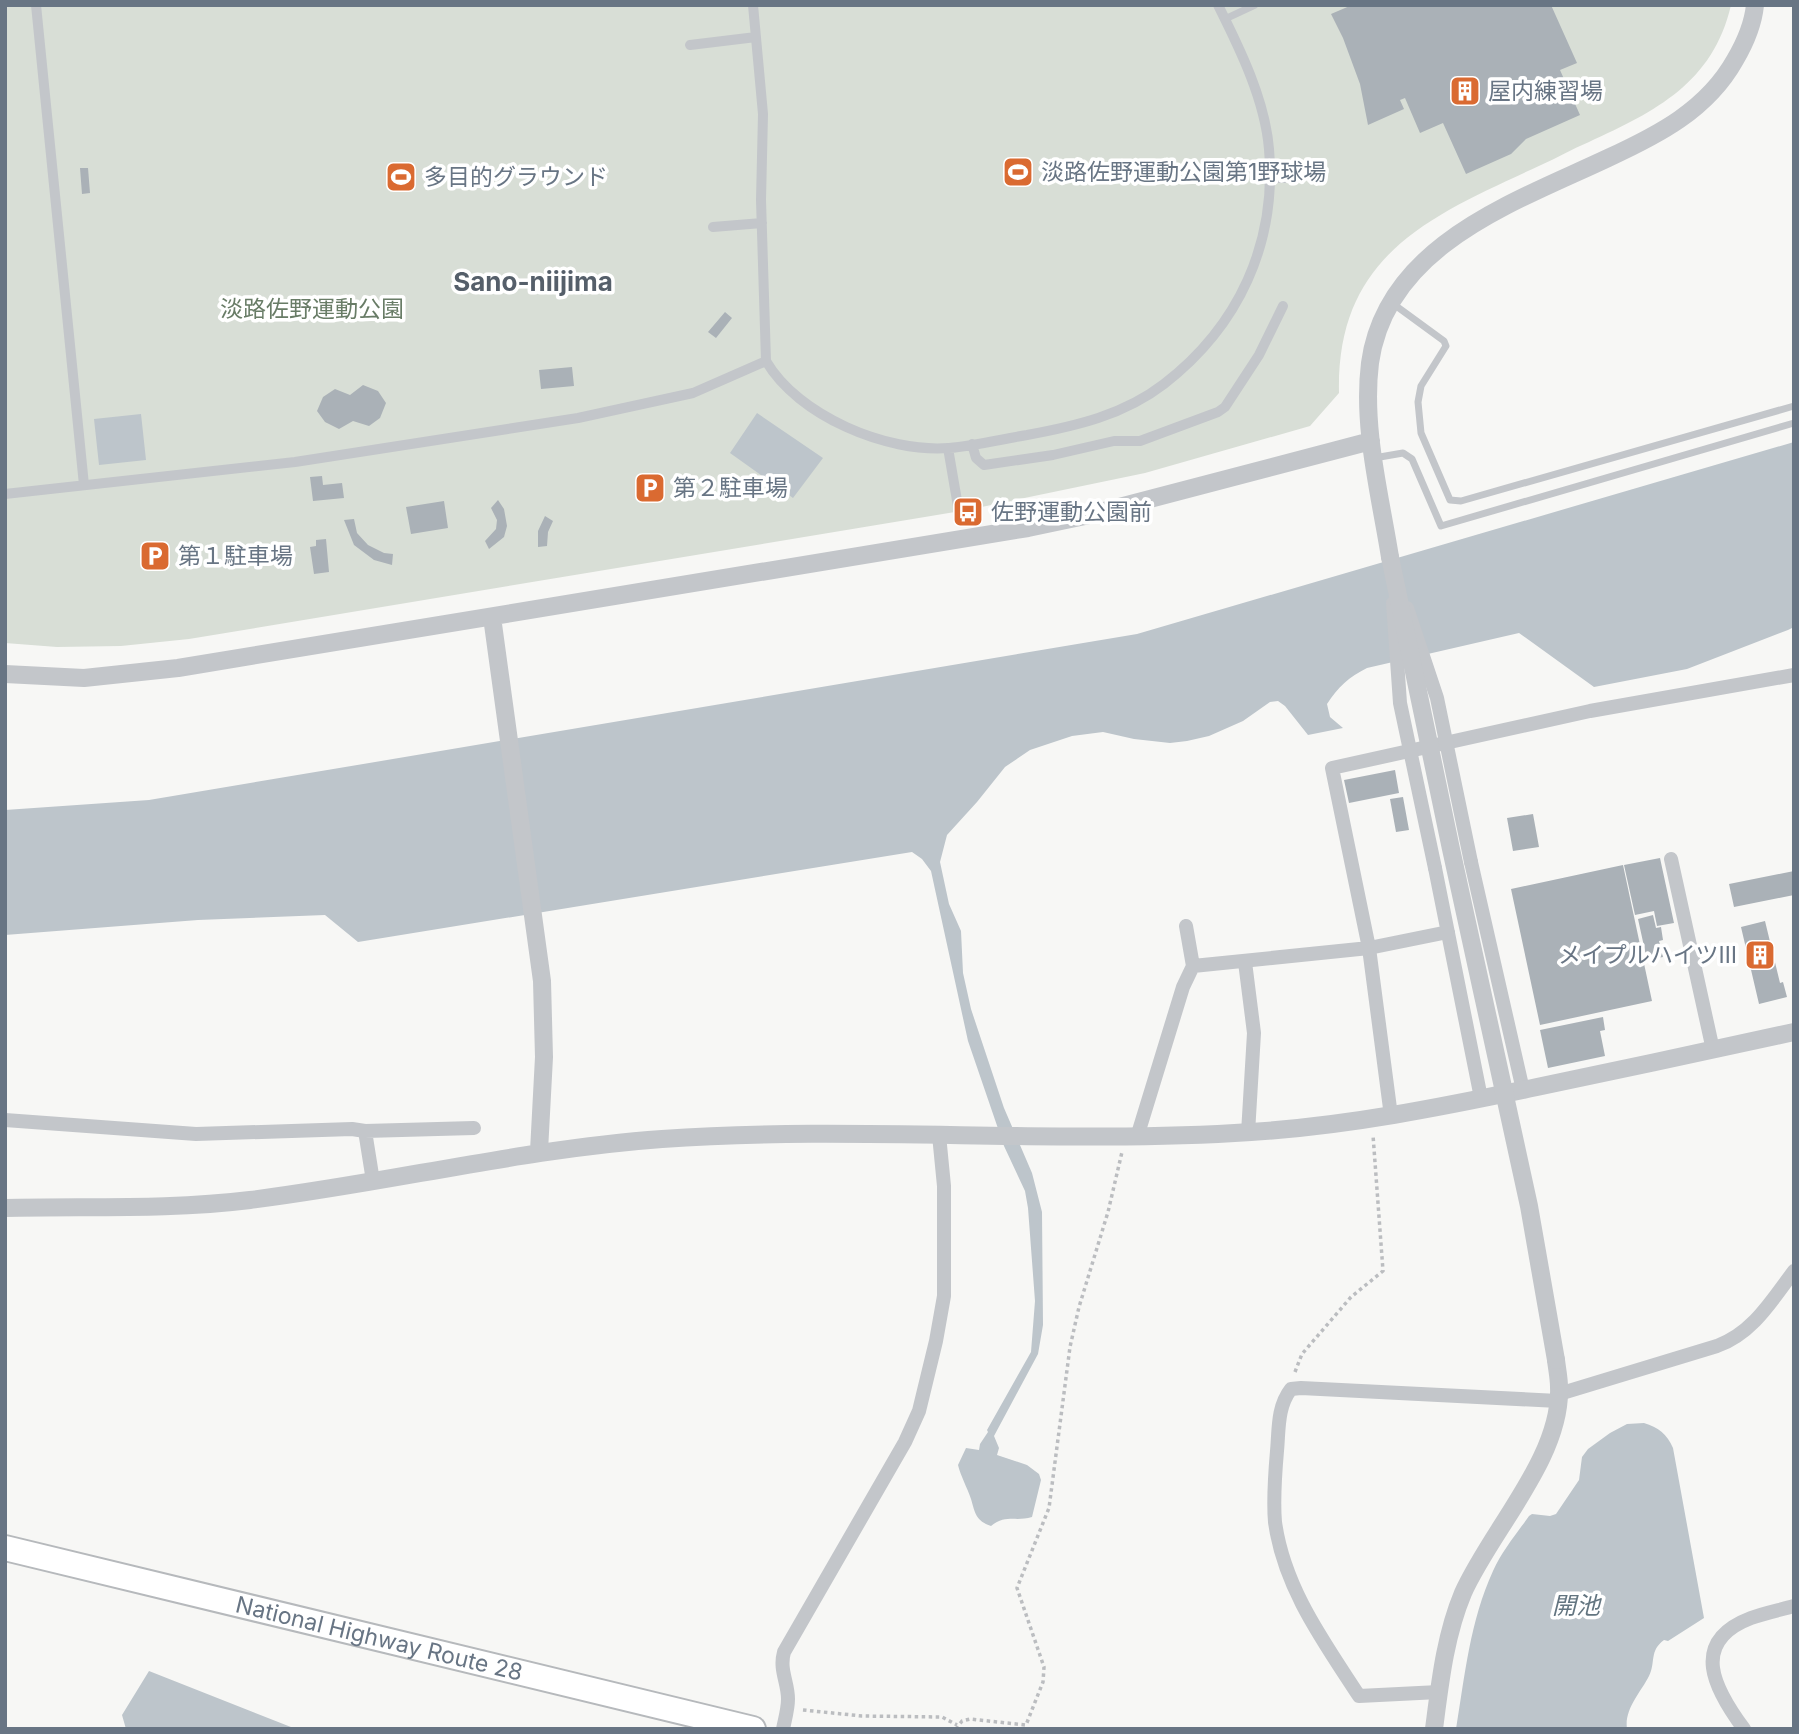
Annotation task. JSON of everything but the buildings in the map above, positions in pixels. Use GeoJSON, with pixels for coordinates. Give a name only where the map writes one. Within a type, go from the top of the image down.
{"type":"FeatureCollection","features":[{"type":"Feature","properties":{"kind":"highway","name":"National Highway Route 28"},"geometry":{"type":"LineString","coordinates":[[5,1548],[753,1729]]}},
{"type":"Feature","properties":{"kind":"street"},"geometry":{"type":"LineString","coordinates":[[36,5],[85,485]]}},
{"type":"Feature","properties":{"kind":"street"},"geometry":{"type":"LineString","coordinates":[[753,5],[763,114],[762,222],[766,362],[774,375],[803,401],[846,427],[897,443],[948,448],[1069,428],[1145,397],[1179,372],[1209,341],[1229,315],[1247,285],[1266,226],[1270,178],[1269,145],[1255,89],[1218,5]]}},
{"type":"Feature","properties":{"kind":"street"},"geometry":{"type":"LineString","coordinates":[[1434,1729],[1447,1645],[1463,1594],[1487,1547],[1543,1456],[1552,1433],[1558,1397],[1556,1360],[1529,1206],[1390,557],[1372,449],[1370,362],[1378,330],[1391,302],[1412,272],[1456,234],[1503,207],[1659,133],[1700,105],[1724,78],[1741,51],[1750,31],[1755,5]]}},
{"type":"Feature","properties":{"kind":"street"},"geometry":{"type":"LineString","coordinates":[[690,45],[756,37]]}},
{"type":"Feature","properties":{"kind":"street"},"geometry":{"type":"LineString","coordinates":[[1270,178],[1301,178]]}},
{"type":"Feature","properties":{"kind":"street"},"geometry":{"type":"LineString","coordinates":[[713,227],[762,222]]}},
{"type":"Feature","properties":{"kind":"street"},"geometry":{"type":"LineString","coordinates":[[972,444],[976,458],[984,465],[1053,455],[1114,441],[1140,441],[1218,412],[1225,407],[1259,355],[1283,306]]}},
{"type":"Feature","properties":{"kind":"street"},"geometry":{"type":"LineString","coordinates":[[5,494],[295,462],[578,418],[694,393],[766,362]]}},
{"type":"Feature","properties":{"kind":"street"},"geometry":{"type":"LineString","coordinates":[[948,448],[960,518]]}},
{"type":"Feature","properties":{"kind":"street"},"geometry":{"type":"LineString","coordinates":[[5,674],[60,678],[122,675],[492,617],[1039,525],[1372,449]]}},
{"type":"Feature","properties":{"kind":"street"},"geometry":{"type":"LineString","coordinates":[[1390,557],[1437,698],[1522,1090]]}},
{"type":"Feature","properties":{"kind":"street"},"geometry":{"type":"LineString","coordinates":[[1390,557],[1400,703],[1481,1098]]}},
{"type":"Feature","properties":{"kind":"street"},"geometry":{"type":"LineString","coordinates":[[492,617],[542,981],[544,1035],[539,1151]]}},
{"type":"Feature","properties":{"kind":"street"},"geometry":{"type":"LineString","coordinates":[[1382,1117],[1369,948],[1332,768],[1590,711],[1794,675]]}},
{"type":"Feature","properties":{"kind":"street"},"geometry":{"type":"LineString","coordinates":[[1671,859],[1713,1050]]}},
{"type":"Feature","properties":{"kind":"street"},"geometry":{"type":"LineString","coordinates":[[1131,1137],[1193,966],[1186,926]]}},
{"type":"Feature","properties":{"kind":"street"},"geometry":{"type":"LineString","coordinates":[[1193,966],[1369,948],[1448,932]]}},
{"type":"Feature","properties":{"kind":"street"},"geometry":{"type":"LineString","coordinates":[[1245,962],[1254,1033],[1248,1133]]}},
{"type":"Feature","properties":{"kind":"street"},"geometry":{"type":"LineString","coordinates":[[5,1208],[225,1202],[373,1181],[539,1151],[729,1135],[793,1133],[1131,1137],[1248,1133],[1382,1117],[1794,1032]]}},
{"type":"Feature","properties":{"kind":"street"},"geometry":{"type":"LineString","coordinates":[[5,1120],[195,1134],[474,1128]]}},
{"type":"Feature","properties":{"kind":"street"},"geometry":{"type":"LineString","coordinates":[[365,1132],[373,1181]]}},
{"type":"Feature","properties":{"kind":"street"},"geometry":{"type":"LineString","coordinates":[[783,1729],[787,1709],[781,1663],[784,1652],[905,1442],[919,1411],[944,1296],[944,1186],[939,1135]]}},
{"type":"Feature","properties":{"kind":"street"},"geometry":{"type":"LineString","coordinates":[[1439,1692],[1359,1696],[1307,1616],[1295,1590],[1275,1519],[1281,1406],[1291,1390],[1558,1397],[1717,1346],[1740,1336],[1794,1271]]}},
{"type":"Feature","properties":{"kind":"street"},"geometry":{"type":"LineString","coordinates":[[1744,1729],[1714,1679],[1711,1668],[1713,1657],[1726,1633],[1735,1626],[1751,1618],[1794,1606]]}},
{"type":"Feature","properties":{"kind":"lane"},"geometry":{"type":"LineString","coordinates":[[1225,19],[1254,6],[1257,16]]}},
{"type":"Feature","properties":{"kind":"lane"},"geometry":{"type":"LineString","coordinates":[[1391,302],[1444,341],[1446,346],[1421,386],[1418,402],[1421,433],[1450,500],[1461,501],[1794,406]]}},
{"type":"Feature","properties":{"kind":"lane"},"geometry":{"type":"LineString","coordinates":[[1372,449],[1403,453],[1412,459],[1441,526],[1794,422]]}},
{"type":"Feature","properties":{"kind":"path"},"geometry":{"type":"LineString","coordinates":[[1291,1390],[1302,1354],[1351,1297],[1383,1271],[1373,1152],[1382,1117]]}},
{"type":"Feature","properties":{"kind":"path"},"geometry":{"type":"LineString","coordinates":[[787,1709],[862,1716],[942,1717],[957,1727],[970,1719],[1026,1725],[1044,1682],[1044,1667],[1017,1588],[1049,1508],[1070,1347],[1079,1307],[1131,1137]]}},
{"type":"Feature","properties":{"kind":"green space","name":"淡路佐野運動公園"},"geometry":{"type":"Polygon","coordinates":[[[5,5],[1731,5],[1711,55],[1696,74],[1659,106],[1463,202],[1398,245],[1373,273],[1354,305],[1342,345],[1339,393],[1310,426],[1145,473],[967,510],[189,639],[121,646],[57,647],[5,643],[5,5]]]}},
{"type":"Feature","properties":{"kind":"water"},"geometry":{"type":"Polygon","coordinates":[[[757,413],[823,458],[793,498],[730,453],[757,413]]]}},
{"type":"Feature","properties":{"kind":"water"},"geometry":{"type":"Polygon","coordinates":[[[141,414],[146,460],[99,465],[94,419],[141,414]]]}},
{"type":"Feature","properties":{"kind":"water"},"geometry":{"type":"Polygon","coordinates":[[[1794,442],[1794,627],[1788,630],[1687,669],[1594,687],[1519,633],[1361,671],[1344,683],[1327,704],[1330,717],[1343,728],[1308,735],[1278,701],[1270,702],[1243,721],[1209,736],[1187,741],[1170,743],[1103,732],[1072,736],[1030,750],[1005,767],[947,835],[940,862],[949,904],[961,931],[963,973],[971,1009],[1004,1108],[1032,1173],[1042,1212],[1043,1325],[1038,1354],[994,1436],[999,1448],[997,1455],[1027,1465],[1039,1474],[1041,1480],[1032,1517],[1001,1520],[991,1526],[982,1522],[975,1512],[958,1465],[966,1448],[979,1450],[987,1430],[1031,1352],[1035,1301],[1025,1191],[1004,1146],[968,1041],[931,871],[922,859],[912,852],[358,942],[325,915],[198,920],[5,935],[5,810],[149,800],[1137,634],[1794,442]]]}},
{"type":"Feature","properties":{"kind":"water","name":"開池"},"geometry":{"type":"Polygon","coordinates":[[[1644,1423],[1662,1432],[1673,1448],[1704,1618],[1668,1641],[1664,1640],[1656,1648],[1649,1676],[1628,1715],[1627,1729],[1456,1729],[1479,1609],[1501,1556],[1529,1516],[1556,1514],[1579,1480],[1582,1457],[1588,1449],[1627,1424],[1644,1423]]]}},
{"type":"Feature","properties":{"kind":"water"},"geometry":{"type":"Polygon","coordinates":[[[149,1671],[296,1729],[126,1729],[122,1715],[149,1671]]]}},
{"type":"Feature","properties":{"kind":"place","name":"屋内練習場"},"geometry":{"type":"Point","coordinates":[1465,91]}},
{"type":"Feature","properties":{"kind":"place","name":"淡路佐野運動公園第1野球場"},"geometry":{"type":"Point","coordinates":[1018,172]}},
{"type":"Feature","properties":{"kind":"place","name":"多目的グラウンド"},"geometry":{"type":"Point","coordinates":[401,177]}},
{"type":"Feature","properties":{"kind":"place","name":"第２駐車場"},"geometry":{"type":"Point","coordinates":[650,488]}},
{"type":"Feature","properties":{"kind":"place","name":"佐野運動公園前"},"geometry":{"type":"Point","coordinates":[968,512]}},
{"type":"Feature","properties":{"kind":"place","name":"第１駐車場"},"geometry":{"type":"Point","coordinates":[155,556]}},
{"type":"Feature","properties":{"kind":"place","name":"メイプルハイツⅢ"},"geometry":{"type":"Point","coordinates":[1760,955]}},
{"type":"Feature","properties":{"kind":"district","name":"Sano-niijima"},"geometry":{"type":"Point","coordinates":[533,282]}}]}
